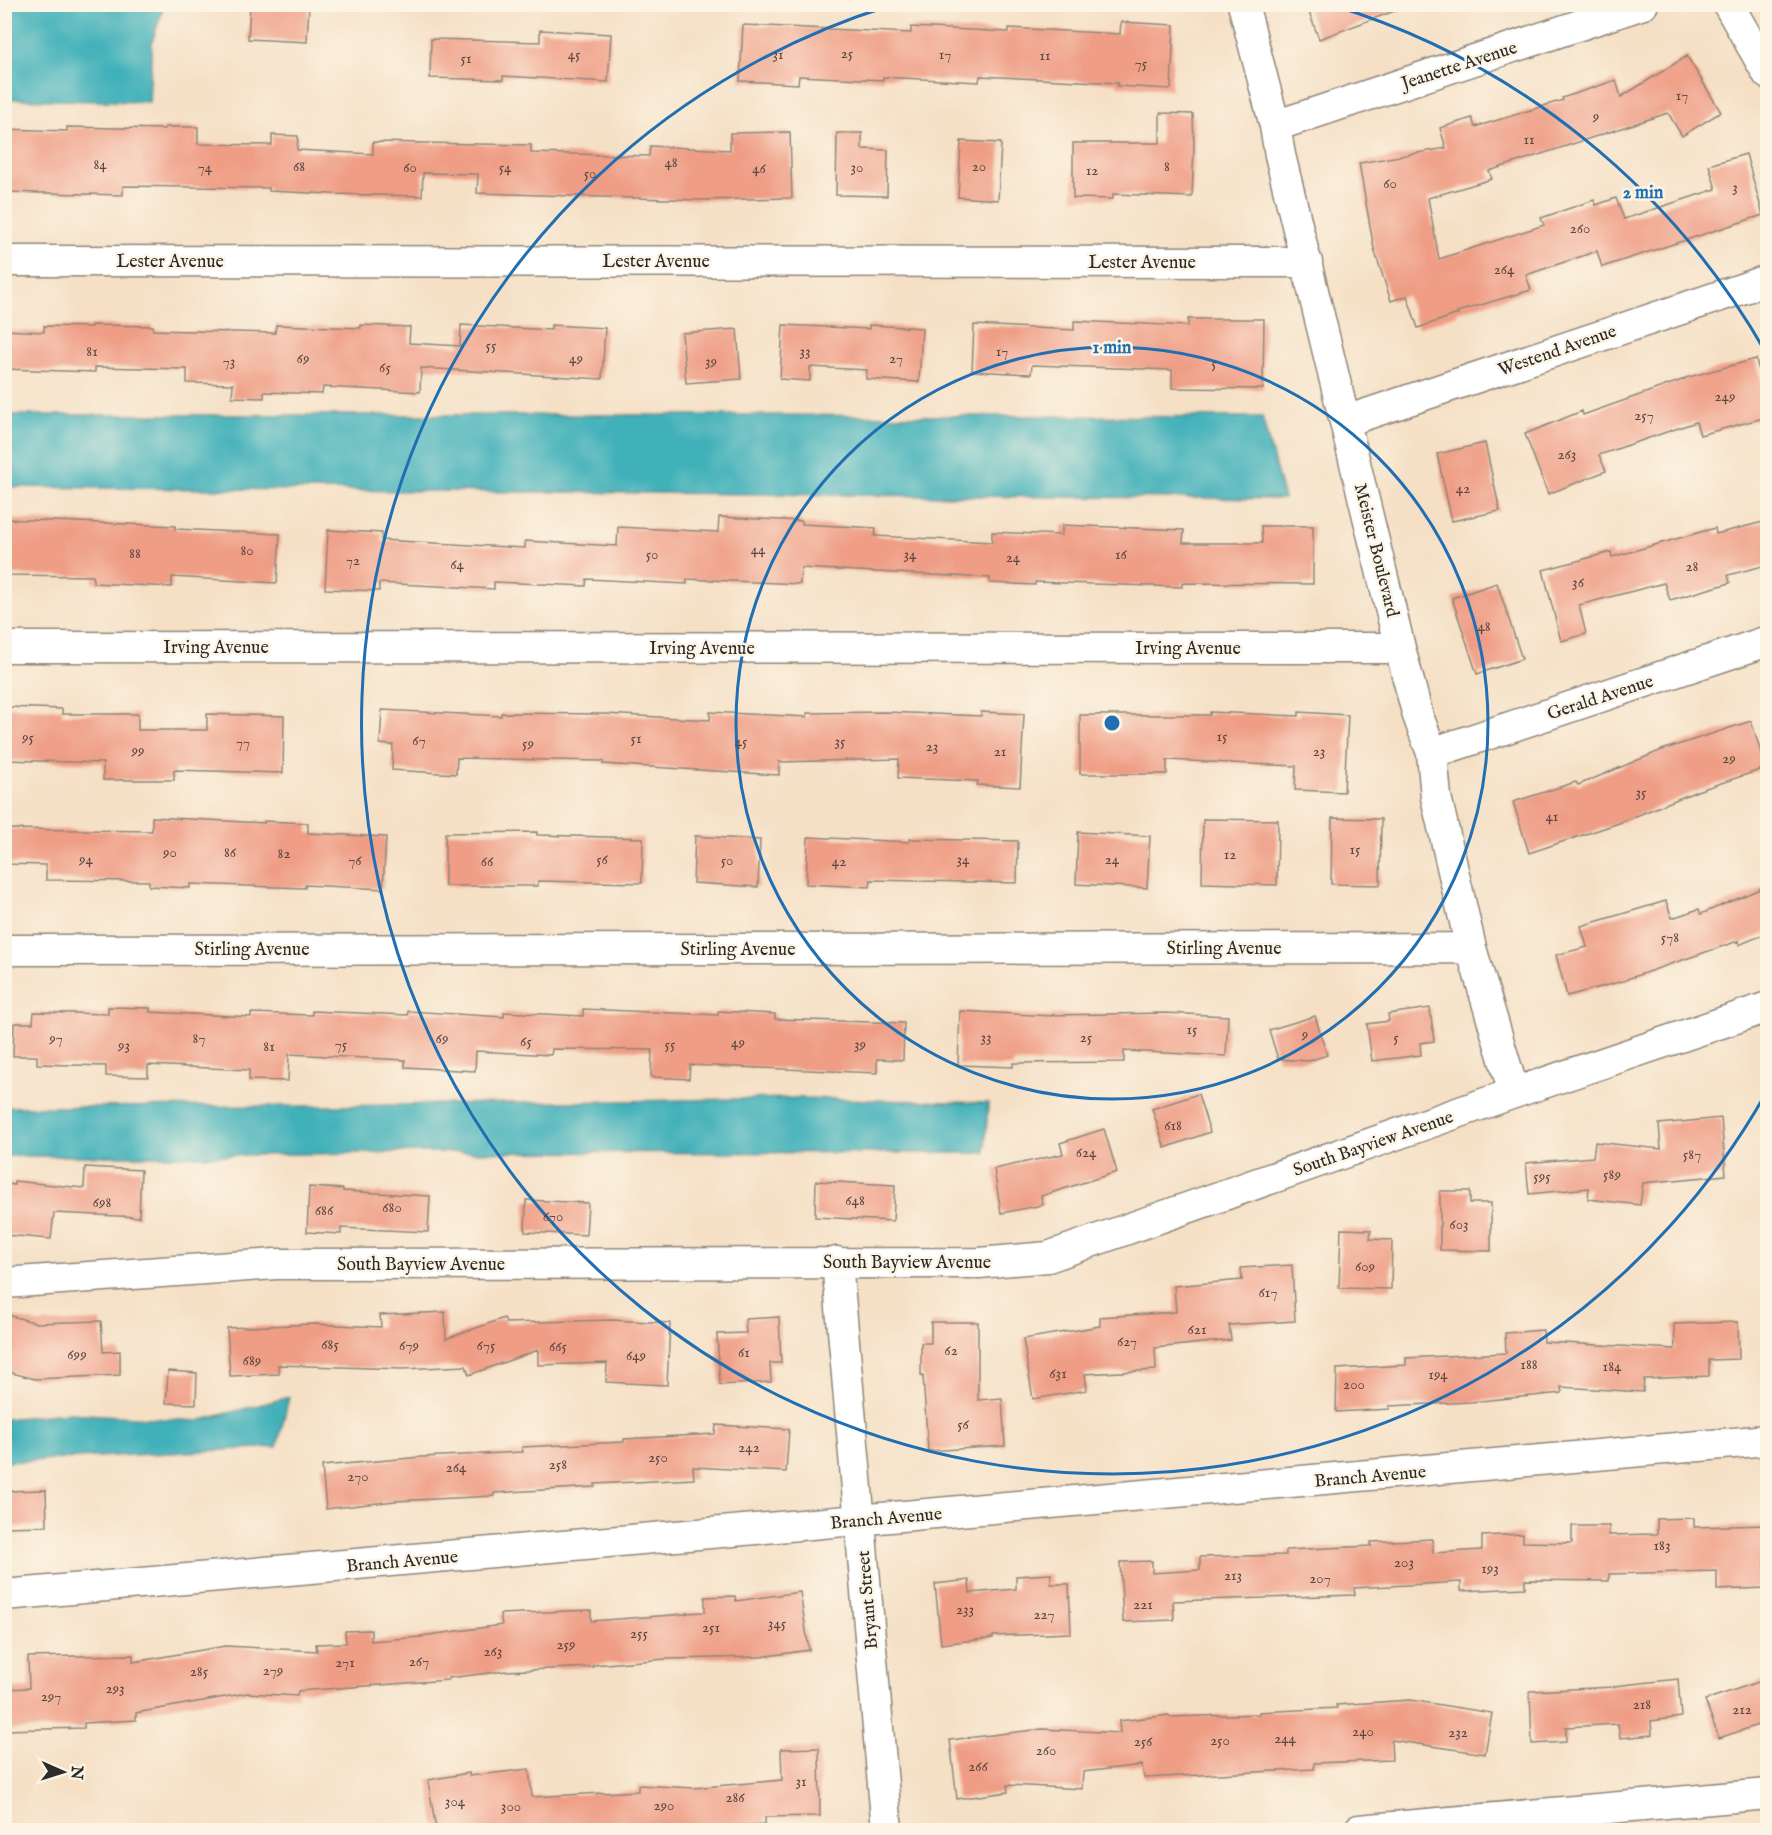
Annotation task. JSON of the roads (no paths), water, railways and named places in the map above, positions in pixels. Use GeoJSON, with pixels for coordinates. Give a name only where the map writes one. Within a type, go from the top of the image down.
{"type":"FeatureCollection","features":[{"type":"Feature","properties":{"kind":"street","name":"Meister Boulevard"},"geometry":{"type":"LineString","coordinates":[[1244,4],[1400,648],[1418,716],[1432,753],[1436,797],[1471,948],[1514,1093]]}},
{"type":"Feature","properties":{"kind":"street","name":"Jeanette Avenue"},"geometry":{"type":"LineString","coordinates":[[1275,126],[1643,4]]}},
{"type":"Feature","properties":{"kind":"street"},"geometry":{"type":"LineString","coordinates":[[1728,4],[1767,74]]}},
{"type":"Feature","properties":{"kind":"street","name":"Lester Avenue"},"geometry":{"type":"LineString","coordinates":[[4,261],[1307,262]]}},
{"type":"Feature","properties":{"kind":"street","name":"Westend Avenue"},"geometry":{"type":"LineString","coordinates":[[1346,421],[1767,280]]}},
{"type":"Feature","properties":{"kind":"street","name":"Gerald Avenue"},"geometry":{"type":"LineString","coordinates":[[1432,753],[1767,641]]}},
{"type":"Feature","properties":{"kind":"street","name":"Irving Avenue"},"geometry":{"type":"LineString","coordinates":[[4,647],[1400,648]]}},
{"type":"Feature","properties":{"kind":"street","name":"Stirling Avenue"},"geometry":{"type":"LineString","coordinates":[[4,950],[1471,948]]}},
{"type":"Feature","properties":{"kind":"street","name":"South Bayview Avenue"},"geometry":{"type":"LineString","coordinates":[[4,1283],[276,1264],[979,1263],[1048,1257],[1514,1093],[1767,1007]]}},
{"type":"Feature","properties":{"kind":"street","name":"Bryant Street"},"geometry":{"type":"LineString","coordinates":[[837,1262],[887,1830]]}},
{"type":"Feature","properties":{"kind":"street","name":"Branch Avenue"},"geometry":{"type":"LineString","coordinates":[[4,1595],[1767,1440]]}},
{"type":"Feature","properties":{"kind":"street"},"geometry":{"type":"LineString","coordinates":[[1359,1830],[1767,1794]]}},
{"type":"Feature","properties":{"kind":"water"},"geometry":{"type":"Polygon","coordinates":[[[5,4],[164,5],[152,42],[149,102],[5,99],[5,4]]]}},
{"type":"Feature","properties":{"kind":"water"},"geometry":{"type":"Polygon","coordinates":[[[5,415],[1262,417],[1284,499],[5,487],[5,415]]]}},
{"type":"Feature","properties":{"kind":"water"},"geometry":{"type":"Polygon","coordinates":[[[799,1098],[988,1103],[985,1153],[413,1152],[196,1156],[5,1156],[5,1107],[336,1106],[799,1098]]]}},
{"type":"Feature","properties":{"kind":"water"},"geometry":{"type":"Polygon","coordinates":[[[289,1397],[277,1447],[5,1462],[5,1419],[69,1413],[198,1421],[289,1397]]]}}]}
